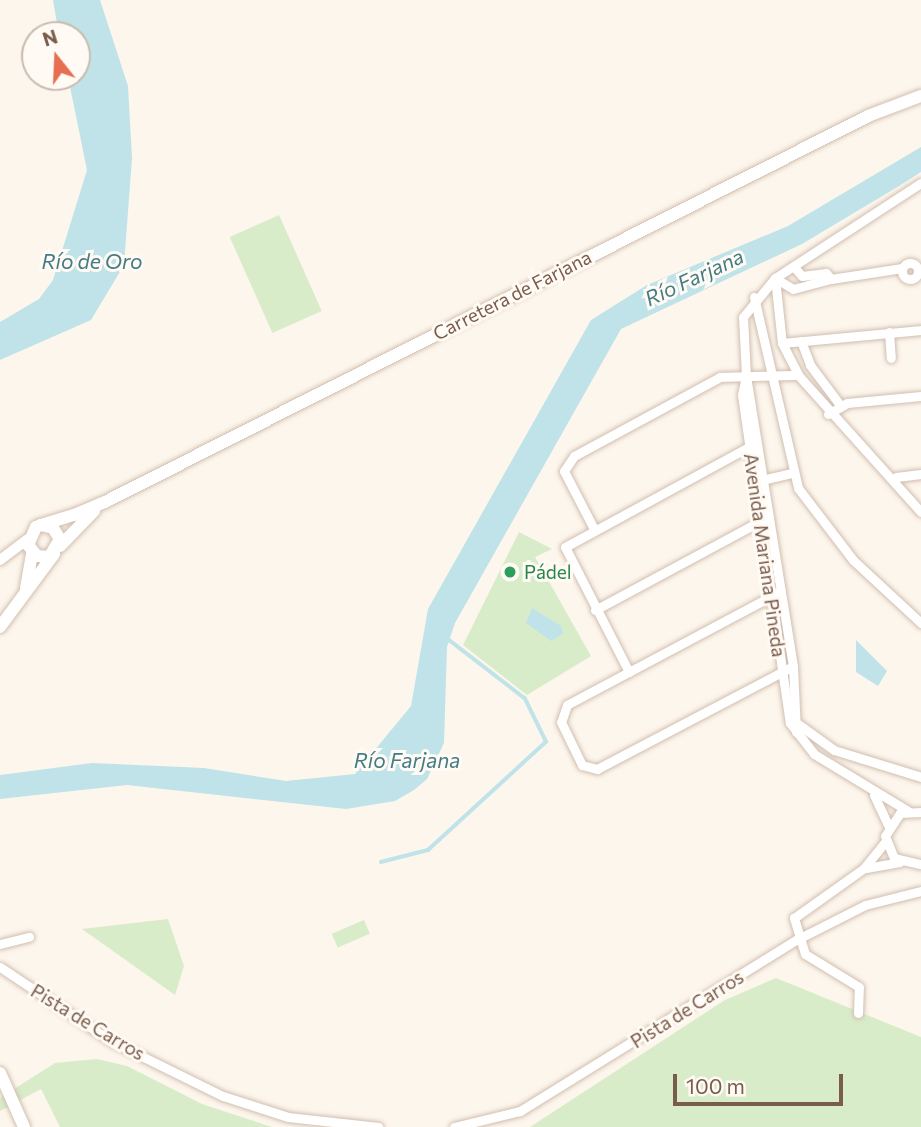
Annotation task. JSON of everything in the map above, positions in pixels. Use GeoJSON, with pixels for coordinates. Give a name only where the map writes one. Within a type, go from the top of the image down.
{"type":"FeatureCollection","features":[{"type":"Feature","properties":{"kind":"main road","name":"Carretera de Farjana"},"geometry":{"type":"LineString","coordinates":[[41,525],[105,502],[868,116],[921,96]]}},
{"type":"Feature","properties":{"kind":"main road","name":"Carretera de Farjana"},"geometry":{"type":"LineString","coordinates":[[0,627],[57,550],[105,502]]}},
{"type":"Feature","properties":{"kind":"main road"},"geometry":{"type":"LineString","coordinates":[[41,525],[54,528],[57,550],[30,548],[41,525]]}},
{"type":"Feature","properties":{"kind":"main road","name":"Carretera de Farjana"},"geometry":{"type":"LineString","coordinates":[[24,595],[30,548]]}},
{"type":"Feature","properties":{"kind":"main road"},"geometry":{"type":"LineString","coordinates":[[2,1076],[22,1122]]}},
{"type":"Feature","properties":{"kind":"street","name":"Avenida Mariana Pineda"},"geometry":{"type":"LineString","coordinates":[[797,728],[793,666],[761,441],[746,376],[742,325],[754,298],[775,278],[921,183]]}},
{"type":"Feature","properties":{"kind":"street"},"geometry":{"type":"LineString","coordinates":[[793,266],[802,276],[826,273],[831,279]]}},
{"type":"Feature","properties":{"kind":"street"},"geometry":{"type":"LineString","coordinates":[[775,278],[793,289],[831,279],[902,268],[910,279],[919,268]]}},
{"type":"Feature","properties":{"kind":"street"},"geometry":{"type":"LineString","coordinates":[[775,278],[782,343],[798,375],[828,414],[895,477],[921,512]]}},
{"type":"Feature","properties":{"kind":"street"},"geometry":{"type":"LineString","coordinates":[[754,298],[769,379],[793,473],[827,531],[921,623]]}},
{"type":"Feature","properties":{"kind":"street"},"geometry":{"type":"LineString","coordinates":[[782,343],[921,330]]}},
{"type":"Feature","properties":{"kind":"street"},"geometry":{"type":"LineString","coordinates":[[888,332],[891,358]]}},
{"type":"Feature","properties":{"kind":"street"},"geometry":{"type":"LineString","coordinates":[[801,341],[810,365],[840,405]]}},
{"type":"Feature","properties":{"kind":"street"},"geometry":{"type":"LineString","coordinates":[[593,527],[565,466],[720,377],[769,379],[798,375]]}},
{"type":"Feature","properties":{"kind":"street","name":"Avenida Mariana Pineda"},"geometry":{"type":"LineString","coordinates":[[746,376],[741,390],[749,446],[782,670],[797,728],[814,754],[874,795],[917,810]]}},
{"type":"Feature","properties":{"kind":"street"},"geometry":{"type":"LineString","coordinates":[[828,414],[840,405],[921,396]]}},
{"type":"Feature","properties":{"kind":"street"},"geometry":{"type":"LineString","coordinates":[[629,672],[594,610],[565,547],[593,527],[761,441]]}},
{"type":"Feature","properties":{"kind":"street"},"geometry":{"type":"LineString","coordinates":[[766,479],[793,473]]}},
{"type":"Feature","properties":{"kind":"street"},"geometry":{"type":"LineString","coordinates":[[895,477],[921,474]]}},
{"type":"Feature","properties":{"kind":"street"},"geometry":{"type":"LineString","coordinates":[[594,610],[760,520],[771,517]]}},
{"type":"Feature","properties":{"kind":"street"},"geometry":{"type":"LineString","coordinates":[[782,591],[629,672],[560,715],[582,765],[592,770],[793,666]]}},
{"type":"Feature","properties":{"kind":"street"},"geometry":{"type":"LineString","coordinates":[[797,728],[834,750],[921,778]]}},
{"type":"Feature","properties":{"kind":"street"},"geometry":{"type":"LineString","coordinates":[[858,1013],[858,985],[811,959],[796,940],[799,911],[864,868],[885,842],[888,825],[874,795]]}},
{"type":"Feature","properties":{"kind":"street"},"geometry":{"type":"LineString","coordinates":[[888,825],[917,810]]}},
{"type":"Feature","properties":{"kind":"street"},"geometry":{"type":"LineString","coordinates":[[885,842],[899,862]]}},
{"type":"Feature","properties":{"kind":"street"},"geometry":{"type":"LineString","coordinates":[[864,868],[899,862],[921,864]]}},
{"type":"Feature","properties":{"kind":"street","name":"Pista de Carros"},"geometry":{"type":"LineString","coordinates":[[454,1127],[499,1119],[538,1101],[796,940],[865,905],[921,891]]}},
{"type":"Feature","properties":{"kind":"street"},"geometry":{"type":"LineString","coordinates":[[0,944],[29,937]]}},
{"type":"Feature","properties":{"kind":"street","name":"Pista de Carros"},"geometry":{"type":"LineString","coordinates":[[0,967],[111,1041],[223,1096],[288,1116],[378,1127]]}},
{"type":"Feature","properties":{"kind":"green space"},"geometry":{"type":"Polygon","coordinates":[[[279,215],[322,311],[272,333],[230,237],[279,215]]]}},
{"type":"Feature","properties":{"kind":"green space"},"geometry":{"type":"Polygon","coordinates":[[[519,532],[552,549],[535,557],[591,656],[527,695],[463,645],[519,532]]]}},
{"type":"Feature","properties":{"kind":"green space"},"geometry":{"type":"Polygon","coordinates":[[[168,919],[184,966],[175,995],[82,929],[168,919]]]}},
{"type":"Feature","properties":{"kind":"green space"},"geometry":{"type":"Polygon","coordinates":[[[364,920],[370,934],[338,947],[332,934],[364,920]]]}},
{"type":"Feature","properties":{"kind":"green space"},"geometry":{"type":"Polygon","coordinates":[[[776,978],[921,1037],[921,1127],[530,1127],[725,1000],[776,978]]]}},
{"type":"Feature","properties":{"kind":"green space"},"geometry":{"type":"Polygon","coordinates":[[[97,1059],[127,1066],[202,1104],[272,1127],[60,1127],[41,1089],[0,1111],[0,1098],[55,1063],[97,1059]]]}},
{"type":"Feature","properties":{"kind":"water","name":"Río de Oro"},"geometry":{"type":"Polygon","coordinates":[[[53,0],[100,0],[128,86],[132,158],[124,265],[91,320],[0,360],[0,322],[39,299],[53,280],[87,170],[71,91],[91,91],[91,21],[57,21],[53,0]]]}},
{"type":"Feature","properties":{"kind":"water","name":"Río Farjana"},"geometry":{"type":"Polygon","coordinates":[[[921,147],[921,172],[899,186],[802,244],[621,329],[455,623],[447,647],[444,743],[427,779],[414,790],[395,801],[346,809],[127,785],[0,799],[0,775],[92,763],[204,768],[286,781],[355,774],[411,706],[428,609],[591,320],[647,285],[788,226],[921,147]]]}},
{"type":"Feature","properties":{"kind":"water"},"geometry":{"type":"Polygon","coordinates":[[[532,608],[561,626],[563,634],[551,641],[526,623],[532,608]]]}},
{"type":"Feature","properties":{"kind":"water"},"geometry":{"type":"Polygon","coordinates":[[[856,640],[887,671],[878,686],[856,672],[856,640]]]}},
{"type":"Feature","properties":{"kind":"waterway"},"geometry":{"type":"LineString","coordinates":[[381,862],[428,850],[546,742],[525,699],[447,639]]}},
{"type":"Feature","properties":{"kind":"place","name":"Pádel"},"geometry":{"type":"Point","coordinates":[510,572]}}]}
